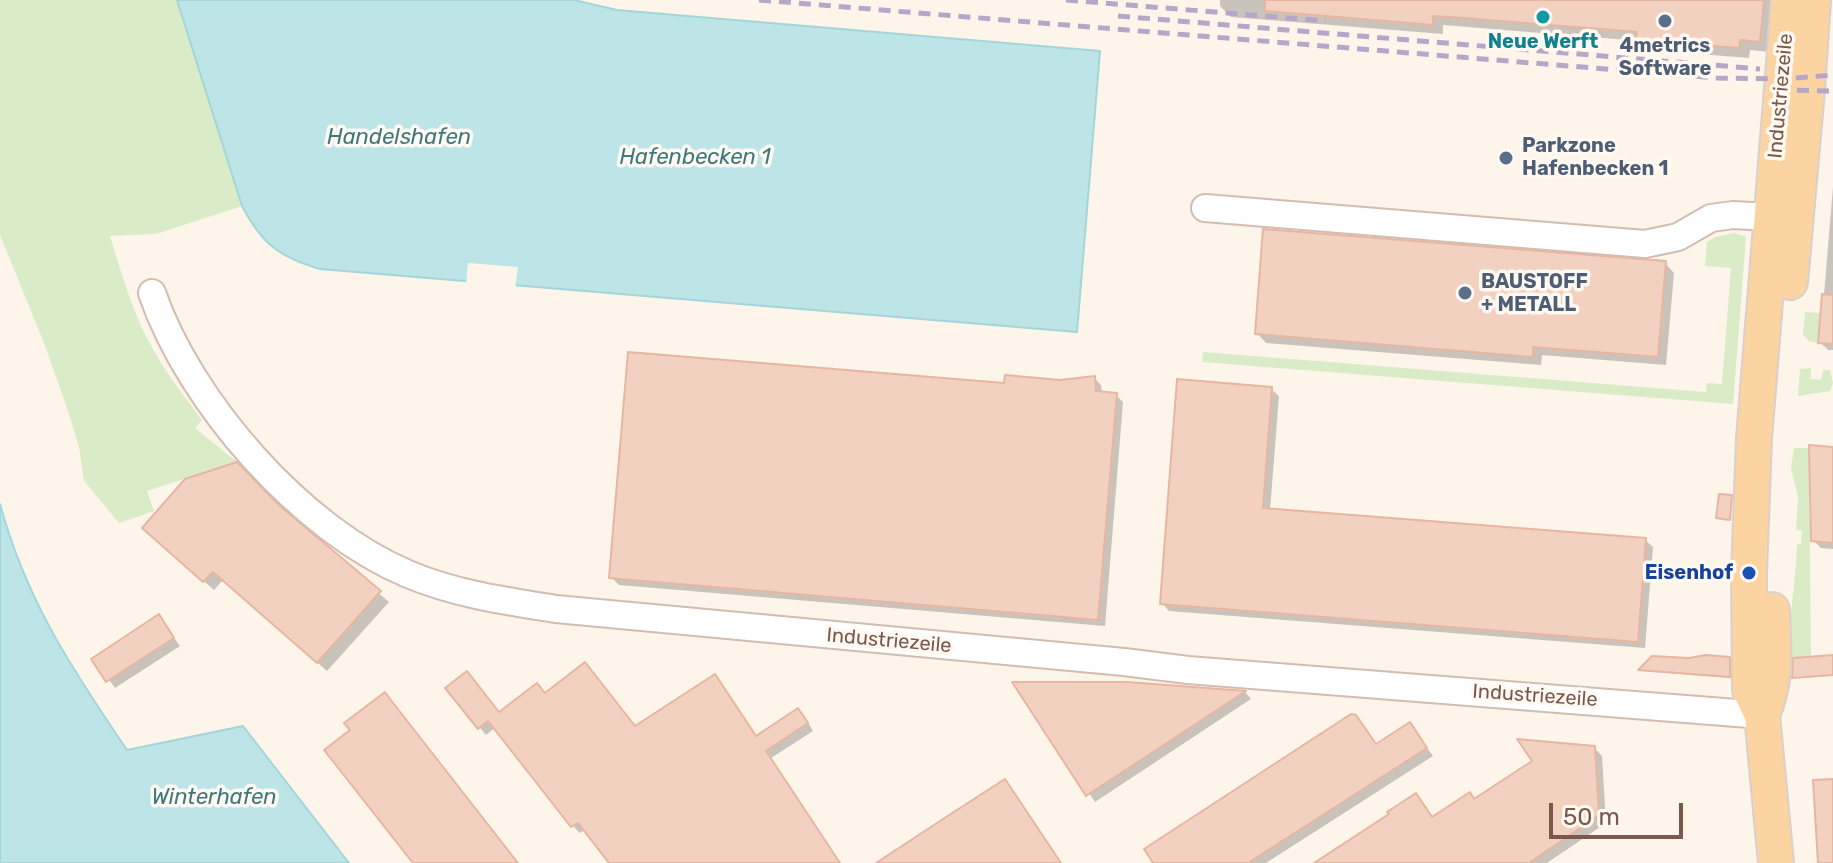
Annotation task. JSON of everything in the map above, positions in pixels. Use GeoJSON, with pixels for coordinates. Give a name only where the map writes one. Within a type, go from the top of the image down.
{"type":"FeatureCollection","features":[{"type":"Feature","properties":{"kind":"main road","name":"Industriezeile"},"geometry":{"type":"LineString","coordinates":[[1784,217],[1789,0]]}},
{"type":"Feature","properties":{"kind":"main road","name":"Industriezeile"},"geometry":{"type":"LineString","coordinates":[[1776,863],[1762,715],[1772,691],[1774,671],[1772,355],[1784,217],[1813,0]]}},
{"type":"Feature","properties":{"kind":"street"},"geometry":{"type":"LineString","coordinates":[[1205,208],[1645,244],[1678,237],[1711,218],[1733,215],[1784,217]]}},
{"type":"Feature","properties":{"kind":"street","name":"Industriezeile"},"geometry":{"type":"LineString","coordinates":[[152,293],[168,334],[195,381],[216,413],[266,472],[297,500],[368,553],[408,574],[468,594],[556,609],[1188,670],[1762,715]]}},
{"type":"Feature","properties":{"kind":"green space"},"geometry":{"type":"Polygon","coordinates":[[[0,0],[177,0],[242,206],[156,234],[110,236],[129,296],[148,339],[202,420],[195,428],[237,462],[147,491],[154,511],[119,523],[84,481],[79,447],[68,411],[0,235],[0,0]]]}},
{"type":"Feature","properties":{"kind":"green space"},"geometry":{"type":"Polygon","coordinates":[[[1735,233],[1746,237],[1733,404],[1202,362],[1203,352],[1706,392],[1707,383],[1722,384],[1731,268],[1705,266],[1707,242],[1735,233]]]}},
{"type":"Feature","properties":{"kind":"green space"},"geometry":{"type":"Polygon","coordinates":[[[1805,312],[1820,313],[1817,343],[1803,335],[1805,312]]]}},
{"type":"Feature","properties":{"kind":"green space"},"geometry":{"type":"Polygon","coordinates":[[[1811,368],[1811,379],[1821,380],[1823,370],[1830,370],[1833,383],[1830,391],[1798,396],[1800,369],[1811,368]]]}},
{"type":"Feature","properties":{"kind":"green space"},"geometry":{"type":"Polygon","coordinates":[[[1794,448],[1809,448],[1811,657],[1789,658],[1797,544],[1801,544],[1802,531],[1796,530],[1798,497],[1791,468],[1794,448]]]}},
{"type":"Feature","properties":{"kind":"water","name":"Hafenbecken 1"},"geometry":{"type":"Polygon","coordinates":[[[177,0],[574,0],[617,10],[1100,51],[1077,332],[320,269],[306,264],[273,247],[257,230],[242,206],[177,0]]]}},
{"type":"Feature","properties":{"kind":"water","name":"Winterhafen"},"geometry":{"type":"Polygon","coordinates":[[[0,504],[37,603],[70,662],[127,750],[243,726],[349,863],[0,863],[0,504]]]}},
{"type":"Feature","properties":{"kind":"pier"},"geometry":{"type":"Polygon","coordinates":[[[468,263],[518,267],[515,289],[466,285],[468,263]]]}},
{"type":"Feature","properties":{"kind":"building"},"geometry":{"type":"Polygon","coordinates":[[[1265,0],[1764,0],[1760,42],[1740,40],[1739,48],[1636,40],[1637,32],[1464,18],[1433,16],[1433,25],[1265,11],[1265,0]]]}},
{"type":"Feature","properties":{"kind":"building","name":"BAUSTOFF + METALL"},"geometry":{"type":"Polygon","coordinates":[[[1263,229],[1666,261],[1658,357],[1533,347],[1533,357],[1255,334],[1263,229]]]}},
{"type":"Feature","properties":{"kind":"building"},"geometry":{"type":"Polygon","coordinates":[[[1822,294],[1833,295],[1833,344],[1818,343],[1822,294]]]}},
{"type":"Feature","properties":{"kind":"building"},"geometry":{"type":"Polygon","coordinates":[[[628,352],[1004,383],[1005,375],[1060,380],[1095,376],[1096,391],[1117,393],[1098,620],[609,578],[628,352]]]}},
{"type":"Feature","properties":{"kind":"building"},"geometry":{"type":"Polygon","coordinates":[[[1177,379],[1272,387],[1263,508],[1646,538],[1638,642],[1160,604],[1177,379]]]}},
{"type":"Feature","properties":{"kind":"building"},"geometry":{"type":"Polygon","coordinates":[[[1809,445],[1833,447],[1833,543],[1811,541],[1809,445]]]}},
{"type":"Feature","properties":{"kind":"building"},"geometry":{"type":"Polygon","coordinates":[[[237,462],[280,506],[381,591],[317,663],[213,572],[203,582],[142,528],[185,479],[237,462]]]}},
{"type":"Feature","properties":{"kind":"building"},"geometry":{"type":"Polygon","coordinates":[[[1719,494],[1732,495],[1730,520],[1716,518],[1719,494]]]}},
{"type":"Feature","properties":{"kind":"building"},"geometry":{"type":"Polygon","coordinates":[[[159,614],[174,638],[106,682],[91,659],[159,614]]]}},
{"type":"Feature","properties":{"kind":"building"},"geometry":{"type":"Polygon","coordinates":[[[1706,655],[1730,657],[1730,677],[1638,670],[1652,656],[1689,658],[1706,655]]]}},
{"type":"Feature","properties":{"kind":"building"},"geometry":{"type":"Polygon","coordinates":[[[1833,655],[1833,675],[1792,678],[1793,658],[1833,655]]]}},
{"type":"Feature","properties":{"kind":"building"},"geometry":{"type":"Polygon","coordinates":[[[585,662],[635,726],[715,674],[756,736],[798,708],[808,723],[766,751],[840,863],[609,863],[578,823],[571,827],[488,721],[478,729],[445,688],[467,671],[499,712],[537,683],[545,693],[585,662]]]}},
{"type":"Feature","properties":{"kind":"building"},"geometry":{"type":"Polygon","coordinates":[[[1012,682],[1127,682],[1246,691],[1086,796],[1012,682]]]}},
{"type":"Feature","properties":{"kind":"building"},"geometry":{"type":"Polygon","coordinates":[[[385,692],[518,863],[413,863],[324,750],[350,730],[344,723],[385,692]]]}},
{"type":"Feature","properties":{"kind":"building"},"geometry":{"type":"Polygon","coordinates":[[[1351,714],[1356,715],[1376,744],[1410,722],[1427,748],[1248,863],[1153,863],[1144,849],[1351,714]]]}},
{"type":"Feature","properties":{"kind":"building"},"geometry":{"type":"Polygon","coordinates":[[[1517,739],[1595,746],[1599,815],[1529,863],[1314,863],[1416,793],[1432,817],[1470,792],[1474,799],[1532,761],[1517,739]]]}},
{"type":"Feature","properties":{"kind":"building"},"geometry":{"type":"Polygon","coordinates":[[[1005,779],[1061,863],[876,863],[943,819],[1005,779]]]}},
{"type":"Feature","properties":{"kind":"building"},"geometry":{"type":"Polygon","coordinates":[[[1833,779],[1833,863],[1818,863],[1813,780],[1833,779]]]}},
{"type":"Feature","properties":{"kind":"railway"},"geometry":{"type":"LineString","coordinates":[[759,0],[1716,78],[1783,79],[1833,75]]}},
{"type":"Feature","properties":{"kind":"railway"},"geometry":{"type":"LineString","coordinates":[[1066,0],[1326,21]]}},
{"type":"Feature","properties":{"kind":"railway"},"geometry":{"type":"LineString","coordinates":[[1118,16],[1760,69]]}},
{"type":"Feature","properties":{"kind":"railway"},"geometry":{"type":"LineString","coordinates":[[1777,90],[1833,91]]}},
{"type":"Feature","properties":{"kind":"place","name":"Neue Werft"},"geometry":{"type":"Point","coordinates":[1543,17]}},
{"type":"Feature","properties":{"kind":"place","name":"4metrics Software"},"geometry":{"type":"Point","coordinates":[1665,21]}},
{"type":"Feature","properties":{"kind":"place","name":"Parkzone Hafenbecken 1"},"geometry":{"type":"Point","coordinates":[1506,158]}},
{"type":"Feature","properties":{"kind":"place","name":"BAUSTOFF + METALL"},"geometry":{"type":"Point","coordinates":[1465,293]}},
{"type":"Feature","properties":{"kind":"place","name":"Eisenhof"},"geometry":{"type":"Point","coordinates":[1749,573]}},
{"type":"Feature","properties":{"kind":"water label","name":"Handelshafen"},"geometry":{"type":"Point","coordinates":[399,138]}}]}
